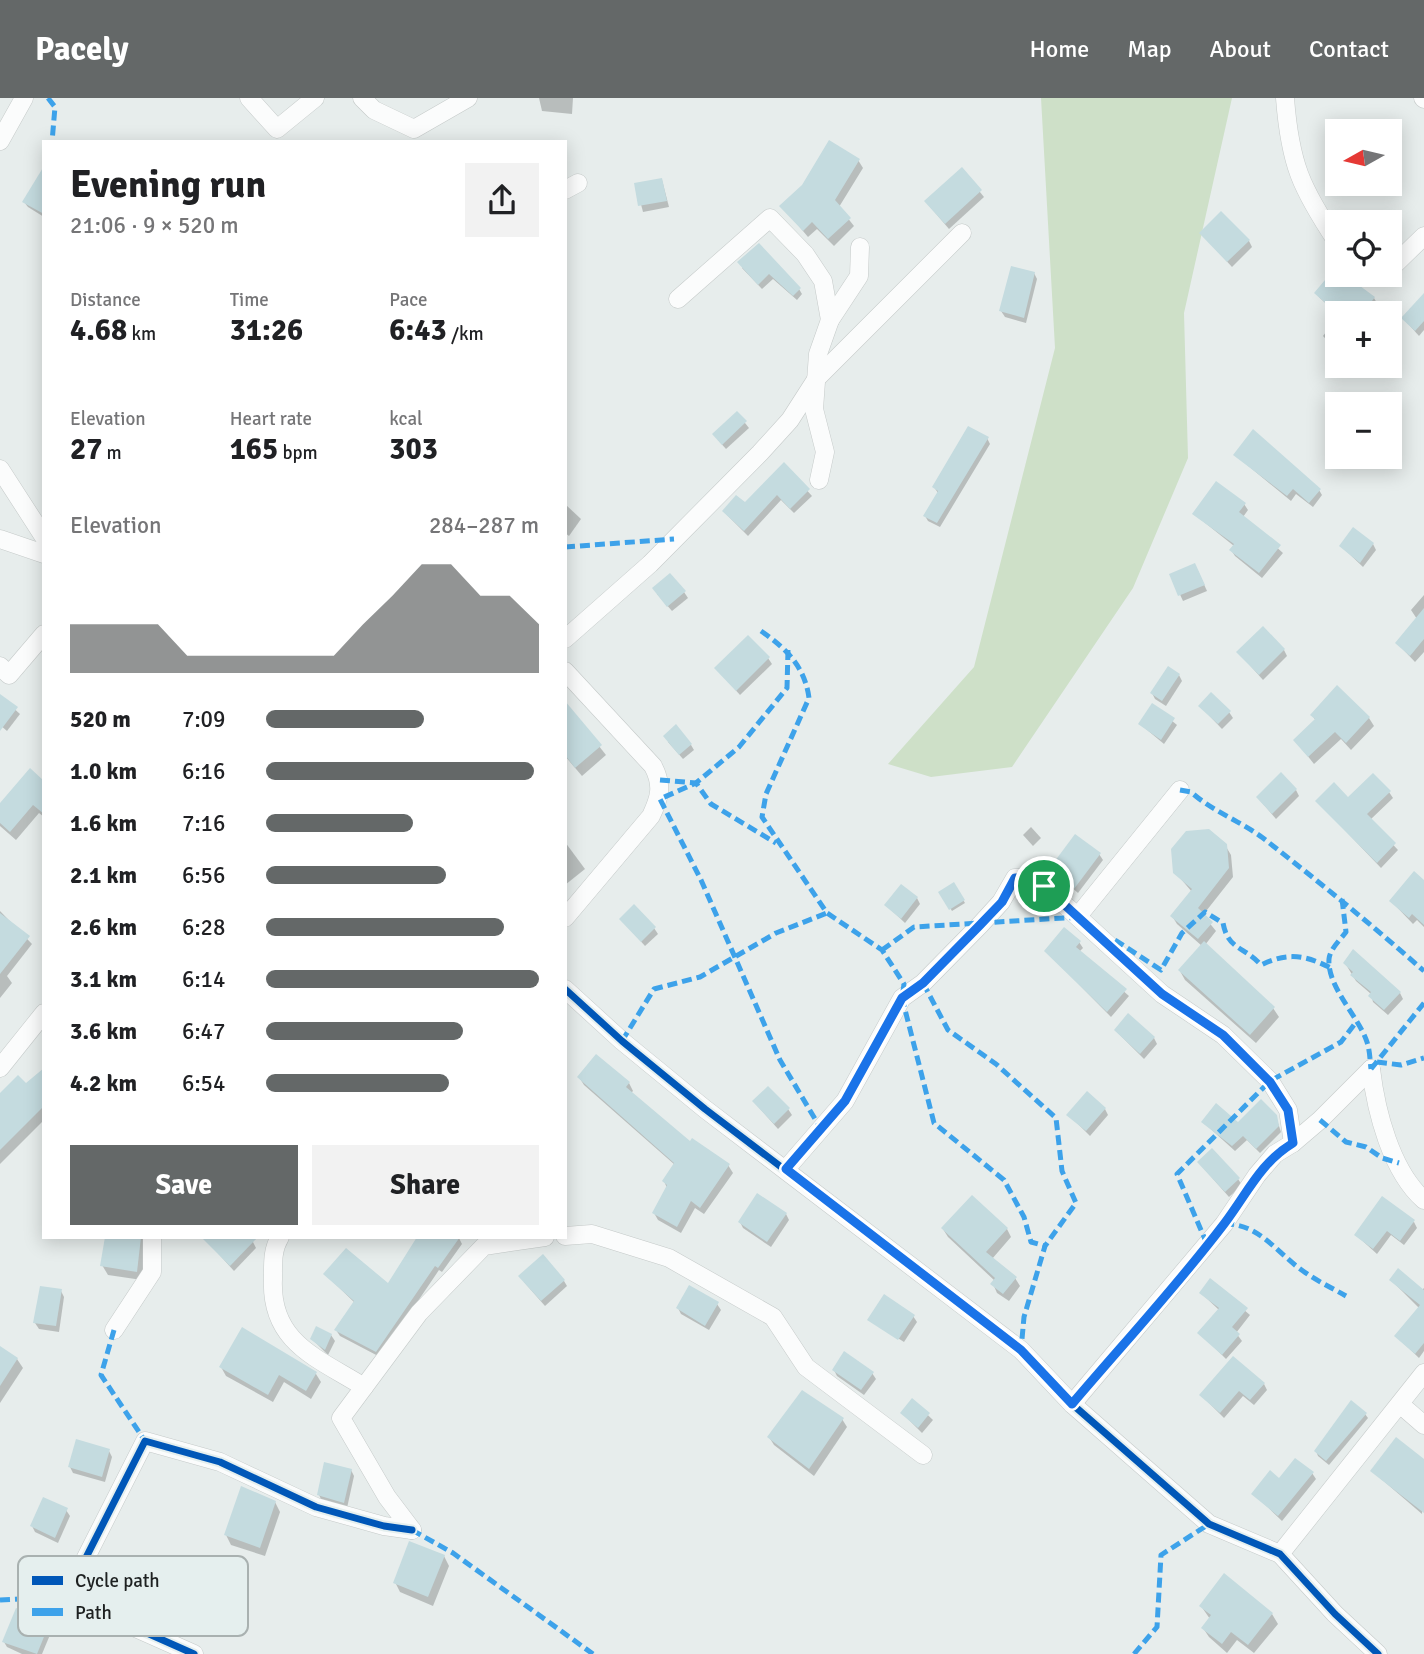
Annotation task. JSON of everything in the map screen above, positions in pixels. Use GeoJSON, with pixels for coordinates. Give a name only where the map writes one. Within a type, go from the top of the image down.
{"type":"FeatureCollection","features":[{"type":"Feature","properties":{"kind":"street"},"geometry":{"type":"LineString","coordinates":[[0,141],[24,98]]}},
{"type":"Feature","properties":{"kind":"street"},"geometry":{"type":"LineString","coordinates":[[249,98],[275,137]]}},
{"type":"Feature","properties":{"kind":"street"},"geometry":{"type":"LineString","coordinates":[[257,98],[275,137]]}},
{"type":"Feature","properties":{"kind":"street"},"geometry":{"type":"LineString","coordinates":[[275,137],[315,98]]}},
{"type":"Feature","properties":{"kind":"street"},"geometry":{"type":"LineString","coordinates":[[362,98],[374,110],[414,129],[468,98]]}},
{"type":"Feature","properties":{"kind":"street"},"geometry":{"type":"LineString","coordinates":[[1285,98],[1295,167],[1306,196],[1325,224]]}},
{"type":"Feature","properties":{"kind":"street"},"geometry":{"type":"LineString","coordinates":[[678,299],[770,218],[805,254],[823,281],[830,320]]}},
{"type":"Feature","properties":{"kind":"street"},"geometry":{"type":"LineString","coordinates":[[567,637],[650,564],[760,453],[790,421],[817,378],[961,233]]}},
{"type":"Feature","properties":{"kind":"street"},"geometry":{"type":"LineString","coordinates":[[1402,257],[1424,236]]}},
{"type":"Feature","properties":{"kind":"street"},"geometry":{"type":"LineString","coordinates":[[819,480],[825,452],[814,409],[821,338],[859,276],[860,247]]}},
{"type":"Feature","properties":{"kind":"street"},"geometry":{"type":"LineString","coordinates":[[0,468],[42,534]]}},
{"type":"Feature","properties":{"kind":"street"},"geometry":{"type":"LineString","coordinates":[[0,539],[42,553]]}},
{"type":"Feature","properties":{"kind":"street"},"geometry":{"type":"LineString","coordinates":[[0,666],[9,674],[42,636]]}},
{"type":"Feature","properties":{"kind":"street"},"geometry":{"type":"LineString","coordinates":[[567,673],[653,765],[660,780],[660,799],[651,816],[567,916]]}},
{"type":"Feature","properties":{"kind":"street"},"geometry":{"type":"LineString","coordinates":[[1078,916],[1180,790]]}},
{"type":"Feature","properties":{"kind":"street"},"geometry":{"type":"LineString","coordinates":[[786,1169],[845,1101],[902,998],[923,983],[1002,902],[1015,878],[1028,878],[1044,886],[1162,994],[1223,1035],[1270,1082],[1288,1110],[1293,1143]]}},
{"type":"Feature","properties":{"kind":"street"},"geometry":{"type":"LineString","coordinates":[[567,991],[622,1041],[1021,1350],[1072,1404],[1209,1524],[1280,1554],[1335,1614],[1378,1654]]}},
{"type":"Feature","properties":{"kind":"street"},"geometry":{"type":"LineString","coordinates":[[0,1068],[42,1016]]}},
{"type":"Feature","properties":{"kind":"street"},"geometry":{"type":"LineString","coordinates":[[1072,1404],[1224,1224],[1256,1175],[1275,1154],[1293,1143],[1371,1069],[1376,1110],[1408,1183],[1424,1200]]}},
{"type":"Feature","properties":{"kind":"street"},"geometry":{"type":"LineString","coordinates":[[567,1236],[592,1234],[669,1258],[773,1317],[806,1367],[923,1455]]}},
{"type":"Feature","properties":{"kind":"street"},"geometry":{"type":"LineString","coordinates":[[114,1329],[152,1272],[152,1239]]}},
{"type":"Feature","properties":{"kind":"street"},"geometry":{"type":"LineString","coordinates":[[279,1239],[274,1246],[272,1301],[284,1330],[306,1354],[364,1387]]}},
{"type":"Feature","properties":{"kind":"street"},"geometry":{"type":"LineString","coordinates":[[86,1556],[145,1441],[220,1462],[316,1507],[384,1526],[412,1530],[387,1497],[341,1418],[419,1313],[484,1246],[531,1239]]}},
{"type":"Feature","properties":{"kind":"street"},"geometry":{"type":"LineString","coordinates":[[1280,1554],[1424,1373]]}},
{"type":"Feature","properties":{"kind":"street"},"geometry":{"type":"LineString","coordinates":[[1401,1405],[1424,1425]]}},
{"type":"Feature","properties":{"kind":"street"},"geometry":{"type":"LineString","coordinates":[[153,1636],[194,1654]]}},
{"type":"Feature","properties":{"kind":"green space"},"geometry":{"type":"Polygon","coordinates":[[[1041,98],[1232,98],[1184,313],[1188,458],[1133,588],[1012,767],[931,777],[888,764],[974,667],[1055,348],[1041,98]]]}},
{"type":"Feature","properties":{"kind":"building"},"geometry":{"type":"Polygon","coordinates":[[[829,140],[860,159],[835,200],[851,218],[828,239],[812,222],[803,231],[779,206],[802,185],[829,140]]]}},
{"type":"Feature","properties":{"kind":"building"},"geometry":{"type":"Polygon","coordinates":[[[962,167],[982,190],[945,224],[924,201],[962,167]]]}},
{"type":"Feature","properties":{"kind":"building"},"geometry":{"type":"Polygon","coordinates":[[[42,169],[42,213],[22,202],[42,169]]]}},
{"type":"Feature","properties":{"kind":"building"},"geometry":{"type":"Polygon","coordinates":[[[662,178],[667,201],[638,206],[634,183],[662,178]]]}},
{"type":"Feature","properties":{"kind":"building"},"geometry":{"type":"Polygon","coordinates":[[[1221,211],[1250,240],[1227,262],[1199,233],[1221,211]]]}},
{"type":"Feature","properties":{"kind":"building"},"geometry":{"type":"Polygon","coordinates":[[[759,243],[801,288],[793,296],[769,274],[758,285],[737,262],[759,243]]]}},
{"type":"Feature","properties":{"kind":"building"},"geometry":{"type":"Polygon","coordinates":[[[1011,266],[1035,272],[1024,318],[999,311],[1011,266]]]}},
{"type":"Feature","properties":{"kind":"building"},"geometry":{"type":"Polygon","coordinates":[[[1325,280],[1325,287],[1361,287],[1375,297],[1372,301],[1325,303],[1314,293],[1325,280]]]}},
{"type":"Feature","properties":{"kind":"building"},"geometry":{"type":"Polygon","coordinates":[[[1424,293],[1424,321],[1415,331],[1402,317],[1424,293]]]}},
{"type":"Feature","properties":{"kind":"building"},"geometry":{"type":"Polygon","coordinates":[[[737,411],[747,421],[722,445],[712,434],[737,411]]]}},
{"type":"Feature","properties":{"kind":"building"},"geometry":{"type":"Polygon","coordinates":[[[968,426],[989,437],[937,523],[923,516],[938,491],[932,487],[968,426]]]}},
{"type":"Feature","properties":{"kind":"building"},"geometry":{"type":"Polygon","coordinates":[[[1253,429],[1321,489],[1309,503],[1293,489],[1287,496],[1233,455],[1253,429]]]}},
{"type":"Feature","properties":{"kind":"building"},"geometry":{"type":"Polygon","coordinates":[[[784,462],[810,489],[790,509],[777,495],[744,531],[722,511],[736,495],[745,502],[784,462]]]}},
{"type":"Feature","properties":{"kind":"building"},"geometry":{"type":"Polygon","coordinates":[[[1216,481],[1246,503],[1239,512],[1281,545],[1259,573],[1229,550],[1234,544],[1192,514],[1216,481]]]}},
{"type":"Feature","properties":{"kind":"building"},"geometry":{"type":"Polygon","coordinates":[[[1353,527],[1374,543],[1360,563],[1339,546],[1353,527]]]}},
{"type":"Feature","properties":{"kind":"building"},"geometry":{"type":"Polygon","coordinates":[[[1195,563],[1205,585],[1178,596],[1169,574],[1195,563]]]}},
{"type":"Feature","properties":{"kind":"building"},"geometry":{"type":"Polygon","coordinates":[[[670,573],[686,591],[667,607],[652,588],[670,573]]]}},
{"type":"Feature","properties":{"kind":"building"},"geometry":{"type":"Polygon","coordinates":[[[1424,608],[1424,639],[1410,656],[1395,643],[1424,608]]]}},
{"type":"Feature","properties":{"kind":"building"},"geometry":{"type":"Polygon","coordinates":[[[1263,626],[1285,649],[1259,675],[1236,652],[1263,626]]]}},
{"type":"Feature","properties":{"kind":"building"},"geometry":{"type":"Polygon","coordinates":[[[748,635],[770,657],[736,691],[714,668],[748,635]]]}},
{"type":"Feature","properties":{"kind":"building"},"geometry":{"type":"Polygon","coordinates":[[[1168,666],[1180,674],[1162,701],[1150,693],[1168,666]]]}},
{"type":"Feature","properties":{"kind":"building"},"geometry":{"type":"Polygon","coordinates":[[[1337,685],[1370,717],[1346,743],[1335,732],[1308,757],[1293,740],[1315,719],[1310,715],[1337,685]]]}},
{"type":"Feature","properties":{"kind":"building"},"geometry":{"type":"Polygon","coordinates":[[[1211,692],[1231,711],[1218,724],[1198,706],[1211,692]]]}},
{"type":"Feature","properties":{"kind":"building"},"geometry":{"type":"Polygon","coordinates":[[[0,694],[18,707],[0,731],[0,694]]]}},
{"type":"Feature","properties":{"kind":"building"},"geometry":{"type":"Polygon","coordinates":[[[567,703],[602,745],[575,768],[567,758],[567,703]]]}},
{"type":"Feature","properties":{"kind":"building"},"geometry":{"type":"Polygon","coordinates":[[[1152,703],[1175,718],[1161,740],[1138,724],[1152,703]]]}},
{"type":"Feature","properties":{"kind":"building"},"geometry":{"type":"Polygon","coordinates":[[[676,724],[692,744],[679,755],[663,736],[676,724]]]}},
{"type":"Feature","properties":{"kind":"building"},"geometry":{"type":"Polygon","coordinates":[[[30,768],[42,779],[42,812],[33,805],[10,832],[0,823],[0,803],[30,768]]]}},
{"type":"Feature","properties":{"kind":"building"},"geometry":{"type":"Polygon","coordinates":[[[1281,772],[1297,789],[1272,814],[1256,797],[1281,772]]]}},
{"type":"Feature","properties":{"kind":"building"},"geometry":{"type":"Polygon","coordinates":[[[1373,773],[1391,791],[1367,814],[1396,843],[1377,863],[1315,801],[1334,782],[1348,797],[1373,773]]]}},
{"type":"Feature","properties":{"kind":"building"},"geometry":{"type":"Polygon","coordinates":[[[1209,829],[1227,844],[1229,868],[1198,908],[1213,922],[1198,939],[1170,916],[1192,889],[1173,873],[1171,849],[1186,831],[1209,829]]]}},
{"type":"Feature","properties":{"kind":"building"},"geometry":{"type":"Polygon","coordinates":[[[1075,834],[1101,853],[1074,889],[1049,869],[1075,834]]]}},
{"type":"Feature","properties":{"kind":"building"},"geometry":{"type":"Polygon","coordinates":[[[1414,871],[1424,880],[1424,925],[1412,914],[1409,918],[1389,901],[1414,871]]]}},
{"type":"Feature","properties":{"kind":"building"},"geometry":{"type":"Polygon","coordinates":[[[954,882],[965,900],[949,910],[938,892],[954,882]]]}},
{"type":"Feature","properties":{"kind":"building"},"geometry":{"type":"Polygon","coordinates":[[[901,884],[918,897],[901,919],[884,905],[901,884]]]}},
{"type":"Feature","properties":{"kind":"building"},"geometry":{"type":"Polygon","coordinates":[[[634,904],[656,927],[641,942],[619,919],[634,904]]]}},
{"type":"Feature","properties":{"kind":"building"},"geometry":{"type":"Polygon","coordinates":[[[0,913],[30,936],[0,974],[0,913]]]}},
{"type":"Feature","properties":{"kind":"building"},"geometry":{"type":"Polygon","coordinates":[[[1064,927],[1081,941],[1076,947],[1127,989],[1107,1012],[1044,951],[1064,927]]]}},
{"type":"Feature","properties":{"kind":"building"},"geometry":{"type":"Polygon","coordinates":[[[1204,941],[1275,1007],[1250,1035],[1178,970],[1204,941]]]}},
{"type":"Feature","properties":{"kind":"building"},"geometry":{"type":"Polygon","coordinates":[[[1353,949],[1401,992],[1384,1010],[1368,996],[1371,992],[1350,975],[1353,972],[1343,963],[1353,949]]]}},
{"type":"Feature","properties":{"kind":"building"},"geometry":{"type":"Polygon","coordinates":[[[1128,1013],[1155,1037],[1140,1054],[1114,1030],[1128,1013]]]}},
{"type":"Feature","properties":{"kind":"building"},"geometry":{"type":"Polygon","coordinates":[[[596,1054],[630,1082],[626,1087],[690,1141],[692,1138],[730,1164],[700,1208],[691,1201],[677,1227],[652,1213],[667,1185],[662,1181],[674,1163],[577,1077],[596,1054]]]}},
{"type":"Feature","properties":{"kind":"building"},"geometry":{"type":"Polygon","coordinates":[[[42,1070],[42,1108],[0,1150],[0,1093],[18,1075],[26,1083],[42,1070]]]}},
{"type":"Feature","properties":{"kind":"building"},"geometry":{"type":"Polygon","coordinates":[[[768,1086],[790,1108],[774,1124],[752,1101],[768,1086]]]}},
{"type":"Feature","properties":{"kind":"building"},"geometry":{"type":"Polygon","coordinates":[[[1087,1091],[1106,1108],[1086,1131],[1066,1115],[1087,1091]]]}},
{"type":"Feature","properties":{"kind":"building"},"geometry":{"type":"Polygon","coordinates":[[[1261,1099],[1277,1115],[1279,1126],[1256,1149],[1243,1136],[1232,1146],[1201,1122],[1216,1103],[1238,1122],[1261,1099]]]}},
{"type":"Feature","properties":{"kind":"building"},"geometry":{"type":"Polygon","coordinates":[[[1212,1148],[1240,1178],[1225,1192],[1197,1162],[1212,1148]]]}},
{"type":"Feature","properties":{"kind":"building"},"geometry":{"type":"Polygon","coordinates":[[[757,1193],[787,1213],[767,1242],[738,1222],[757,1193]]]}},
{"type":"Feature","properties":{"kind":"building"},"geometry":{"type":"Polygon","coordinates":[[[972,1195],[1008,1228],[986,1252],[1017,1277],[1003,1294],[990,1284],[995,1278],[941,1228],[972,1195]]]}},
{"type":"Feature","properties":{"kind":"building"},"geometry":{"type":"Polygon","coordinates":[[[1382,1196],[1415,1220],[1400,1241],[1387,1231],[1373,1249],[1354,1235],[1382,1196]]]}},
{"type":"Feature","properties":{"kind":"building"},"geometry":{"type":"Polygon","coordinates":[[[105,1239],[141,1239],[137,1272],[100,1266],[105,1239]]]}},
{"type":"Feature","properties":{"kind":"building"},"geometry":{"type":"Polygon","coordinates":[[[203,1239],[256,1239],[230,1266],[203,1239]]]}},
{"type":"Feature","properties":{"kind":"building"},"geometry":{"type":"Polygon","coordinates":[[[416,1239],[459,1239],[438,1268],[435,1266],[376,1352],[334,1330],[354,1301],[323,1274],[346,1248],[388,1283],[416,1239]]]}},
{"type":"Feature","properties":{"kind":"building"},"geometry":{"type":"Polygon","coordinates":[[[543,1254],[565,1280],[541,1301],[518,1276],[543,1254]]]}},
{"type":"Feature","properties":{"kind":"building"},"geometry":{"type":"Polygon","coordinates":[[[1398,1268],[1424,1290],[1424,1343],[1415,1354],[1394,1336],[1420,1305],[1389,1280],[1398,1268]]]}},
{"type":"Feature","properties":{"kind":"building"},"geometry":{"type":"Polygon","coordinates":[[[1210,1278],[1248,1308],[1232,1327],[1240,1334],[1222,1355],[1197,1333],[1219,1308],[1199,1293],[1210,1278]]]}},
{"type":"Feature","properties":{"kind":"building"},"geometry":{"type":"Polygon","coordinates":[[[689,1285],[719,1302],[705,1326],[676,1308],[689,1285]]]}},
{"type":"Feature","properties":{"kind":"building"},"geometry":{"type":"Polygon","coordinates":[[[40,1286],[62,1289],[56,1326],[33,1323],[40,1286]]]}},
{"type":"Feature","properties":{"kind":"building"},"geometry":{"type":"Polygon","coordinates":[[[884,1294],[915,1315],[898,1340],[867,1320],[884,1294]]]}},
{"type":"Feature","properties":{"kind":"building"},"geometry":{"type":"Polygon","coordinates":[[[316,1326],[332,1334],[325,1350],[310,1339],[316,1326]]]}},
{"type":"Feature","properties":{"kind":"building"},"geometry":{"type":"Polygon","coordinates":[[[242,1327],[317,1372],[306,1391],[279,1375],[268,1395],[219,1367],[242,1327]]]}},
{"type":"Feature","properties":{"kind":"building"},"geometry":{"type":"Polygon","coordinates":[[[0,1346],[18,1358],[0,1386],[0,1346]]]}},
{"type":"Feature","properties":{"kind":"building"},"geometry":{"type":"Polygon","coordinates":[[[844,1351],[874,1372],[861,1390],[832,1370],[844,1351]]]}},
{"type":"Feature","properties":{"kind":"building"},"geometry":{"type":"Polygon","coordinates":[[[1233,1356],[1265,1383],[1250,1400],[1239,1391],[1220,1413],[1199,1395],[1233,1356]]]}},
{"type":"Feature","properties":{"kind":"building"},"geometry":{"type":"Polygon","coordinates":[[[802,1390],[844,1418],[809,1469],[767,1437],[802,1390]]]}},
{"type":"Feature","properties":{"kind":"building"},"geometry":{"type":"Polygon","coordinates":[[[912,1398],[930,1413],[918,1428],[900,1413],[912,1398]]]}},
{"type":"Feature","properties":{"kind":"building"},"geometry":{"type":"Polygon","coordinates":[[[1351,1400],[1367,1413],[1326,1461],[1314,1451],[1351,1400]]]}},
{"type":"Feature","properties":{"kind":"building"},"geometry":{"type":"Polygon","coordinates":[[[1396,1437],[1424,1459],[1424,1513],[1370,1471],[1396,1437]]]}},
{"type":"Feature","properties":{"kind":"building"},"geometry":{"type":"Polygon","coordinates":[[[76,1439],[110,1449],[102,1477],[68,1467],[76,1439]]]}},
{"type":"Feature","properties":{"kind":"building"},"geometry":{"type":"Polygon","coordinates":[[[1295,1458],[1314,1472],[1278,1516],[1251,1494],[1270,1470],[1279,1478],[1295,1458]]]}},
{"type":"Feature","properties":{"kind":"building"},"geometry":{"type":"Polygon","coordinates":[[[324,1462],[352,1469],[344,1503],[317,1495],[324,1462]]]}},
{"type":"Feature","properties":{"kind":"building"},"geometry":{"type":"Polygon","coordinates":[[[241,1486],[276,1501],[260,1548],[224,1535],[241,1486]]]}},
{"type":"Feature","properties":{"kind":"building"},"geometry":{"type":"Polygon","coordinates":[[[43,1497],[68,1508],[55,1538],[30,1526],[43,1497]]]}},
{"type":"Feature","properties":{"kind":"building"},"geometry":{"type":"Polygon","coordinates":[[[409,1541],[445,1555],[428,1597],[393,1583],[409,1541]]]}},
{"type":"Feature","properties":{"kind":"building"},"geometry":{"type":"Polygon","coordinates":[[[1224,1573],[1273,1613],[1248,1645],[1231,1632],[1222,1644],[1201,1628],[1211,1615],[1199,1606],[1224,1573]]]}},
{"type":"Feature","properties":{"kind":"building"},"geometry":{"type":"Polygon","coordinates":[[[16,1608],[18,1636],[44,1636],[37,1654],[2,1642],[16,1608]]]}},
{"type":"Feature","properties":{"kind":"marked path"},"geometry":{"type":"LineString","coordinates":[[48,98],[55,107],[52,140]]}},
{"type":"Feature","properties":{"kind":"marked path"},"geometry":{"type":"LineString","coordinates":[[567,547],[674,539]]}},
{"type":"Feature","properties":{"kind":"marked path"},"geometry":{"type":"LineString","coordinates":[[761,631],[793,659],[803,677],[809,698],[766,794],[762,817],[827,913],[882,950],[904,984],[902,998],[934,1123],[1004,1180],[1024,1217],[1031,1242],[1045,1246]]}},
{"type":"Feature","properties":{"kind":"marked path"},"geometry":{"type":"LineString","coordinates":[[788,650],[787,688],[739,747],[696,783],[660,799],[701,880],[780,1060],[821,1129]]}},
{"type":"Feature","properties":{"kind":"marked path"},"geometry":{"type":"LineString","coordinates":[[660,780],[696,783],[711,804],[776,843]]}},
{"type":"Feature","properties":{"kind":"marked path"},"geometry":{"type":"LineString","coordinates":[[1180,790],[1191,792],[1263,838],[1345,903],[1424,971]]}},
{"type":"Feature","properties":{"kind":"marked path"},"geometry":{"type":"LineString","coordinates":[[1342,899],[1346,932],[1331,952],[1330,970],[1338,991],[1363,1032],[1371,1069]]}},
{"type":"Feature","properties":{"kind":"marked path"},"geometry":{"type":"LineString","coordinates":[[1115,940],[1161,970],[1182,933],[1205,912],[1223,923],[1225,932],[1233,943],[1261,965],[1280,958],[1296,957],[1313,960],[1331,968]]}},
{"type":"Feature","properties":{"kind":"marked path"},"geometry":{"type":"LineString","coordinates":[[622,1041],[654,989],[700,977],[776,933],[827,913]]}},
{"type":"Feature","properties":{"kind":"marked path"},"geometry":{"type":"LineString","coordinates":[[882,950],[914,927],[1080,917]]}},
{"type":"Feature","properties":{"kind":"marked path"},"geometry":{"type":"LineString","coordinates":[[923,983],[948,1030],[996,1064],[1056,1118],[1062,1171],[1076,1203],[1045,1246],[1024,1317],[1021,1350]]}},
{"type":"Feature","properties":{"kind":"marked path"},"geometry":{"type":"LineString","coordinates":[[1371,1069],[1424,1003]]}},
{"type":"Feature","properties":{"kind":"marked path"},"geometry":{"type":"LineString","coordinates":[[1207,1244],[1177,1174],[1270,1081],[1341,1042],[1357,1021]]}},
{"type":"Feature","properties":{"kind":"marked path"},"geometry":{"type":"LineString","coordinates":[[1377,1062],[1401,1065],[1424,1058]]}},
{"type":"Feature","properties":{"kind":"marked path"},"geometry":{"type":"LineString","coordinates":[[1320,1120],[1346,1142],[1366,1147],[1382,1158],[1399,1163]]}},
{"type":"Feature","properties":{"kind":"marked path"},"geometry":{"type":"LineString","coordinates":[[1224,1224],[1247,1228],[1258,1234],[1303,1271],[1346,1296]]}},
{"type":"Feature","properties":{"kind":"marked path"},"geometry":{"type":"LineString","coordinates":[[114,1330],[101,1375],[145,1441]]}},
{"type":"Feature","properties":{"kind":"marked path"},"geometry":{"type":"LineString","coordinates":[[1134,1654],[1157,1627],[1161,1555],[1209,1524]]}},
{"type":"Feature","properties":{"kind":"marked path"},"geometry":{"type":"LineString","coordinates":[[412,1530],[453,1553],[593,1654]]}},
{"type":"Feature","properties":{"kind":"marked path"},"geometry":{"type":"LineString","coordinates":[[0,1600],[18,1599]]}},
{"type":"Feature","properties":{"kind":"cycle path"},"geometry":{"type":"LineString","coordinates":[[786,1169],[845,1101],[902,998],[923,983],[980,925],[1001,902],[1015,878],[1028,878],[1044,886],[1162,994],[1223,1035],[1270,1081],[1288,1110],[1293,1143]]}},
{"type":"Feature","properties":{"kind":"cycle path"},"geometry":{"type":"LineString","coordinates":[[567,991],[622,1041],[705,1109],[1021,1350],[1072,1404],[1209,1524],[1280,1554],[1335,1614],[1378,1654]]}},
{"type":"Feature","properties":{"kind":"cycle path"},"geometry":{"type":"LineString","coordinates":[[87,1556],[145,1441],[220,1462],[316,1507],[384,1526],[412,1530]]}},
{"type":"Feature","properties":{"kind":"cycle path"},"geometry":{"type":"LineString","coordinates":[[154,1636],[194,1654]]}},
{"type":"Feature","properties":{"kind":"route"},"geometry":{"type":"LineString","coordinates":[[1015,878],[1028,878],[1044,886],[1162,994],[1223,1035],[1270,1082],[1288,1110],[1293,1143],[1275,1154],[1256,1175],[1224,1224],[1072,1404],[1021,1350],[786,1169],[845,1101],[902,998],[923,983],[1002,902],[1015,878]]}}]}
